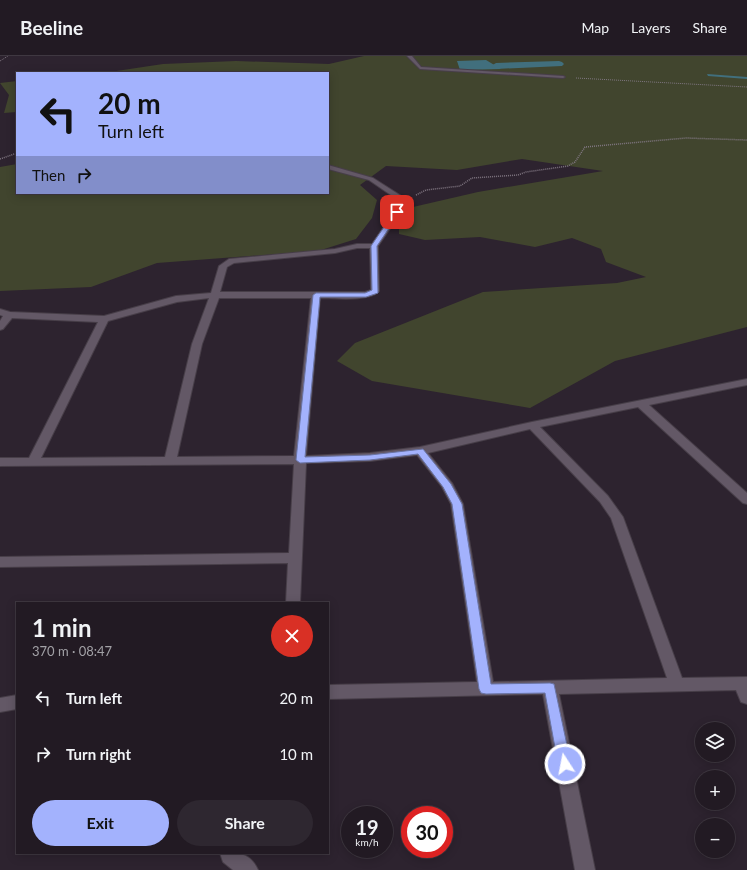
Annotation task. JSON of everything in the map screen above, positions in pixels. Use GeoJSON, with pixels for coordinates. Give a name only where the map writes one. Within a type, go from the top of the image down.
{"type":"FeatureCollection","features":[{"type":"Feature","properties":{"kind":"street"},"geometry":{"type":"LineString","coordinates":[[409,56],[420,68],[563,77]]}},
{"type":"Feature","properties":{"kind":"street"},"geometry":{"type":"LineString","coordinates":[[0,327],[4,314],[104,319],[176,299],[215,295],[366,295],[375,291],[374,246],[405,201],[371,179],[329,167]]}},
{"type":"Feature","properties":{"kind":"street"},"geometry":{"type":"LineString","coordinates":[[170,460],[197,344],[215,295],[223,266],[232,261],[335,251],[357,246],[374,246]]}},
{"type":"Feature","properties":{"kind":"street"},"geometry":{"type":"LineString","coordinates":[[293,602],[300,460],[316,295]]}},
{"type":"Feature","properties":{"kind":"street"},"geometry":{"type":"LineString","coordinates":[[33,462],[104,319]]}},
{"type":"Feature","properties":{"kind":"street"},"geometry":{"type":"LineString","coordinates":[[0,462],[300,460],[370,457],[420,451],[532,425],[747,382]]}},
{"type":"Feature","properties":{"kind":"street"},"geometry":{"type":"LineString","coordinates":[[641,404],[747,500]]}},
{"type":"Feature","properties":{"kind":"street"},"geometry":{"type":"LineString","coordinates":[[532,425],[604,499],[617,517],[677,685]]}},
{"type":"Feature","properties":{"kind":"street"},"geometry":{"type":"LineString","coordinates":[[420,451],[448,486],[457,504],[486,689]]}},
{"type":"Feature","properties":{"kind":"street"},"geometry":{"type":"LineString","coordinates":[[0,562],[296,558]]}},
{"type":"Feature","properties":{"kind":"street"},"geometry":{"type":"LineString","coordinates":[[329,692],[677,685],[745,688]]}},
{"type":"Feature","properties":{"kind":"street"},"geometry":{"type":"LineString","coordinates":[[550,688],[585,870]]}},
{"type":"Feature","properties":{"kind":"street"},"geometry":{"type":"LineString","coordinates":[[0,705],[16,702]]}},
{"type":"Feature","properties":{"kind":"street"},"geometry":{"type":"LineString","coordinates":[[230,854],[230,856],[248,870]]}},
{"type":"Feature","properties":{"kind":"path"},"geometry":{"type":"LineString","coordinates":[[0,61],[8,56]]}},
{"type":"Feature","properties":{"kind":"path"},"geometry":{"type":"LineString","coordinates":[[563,77],[747,87]]}},
{"type":"Feature","properties":{"kind":"path"},"geometry":{"type":"LineString","coordinates":[[405,201],[426,190],[453,188],[472,178],[505,176],[568,166],[575,162],[585,147],[615,143],[699,138],[747,140]]}},
{"type":"Feature","properties":{"kind":"path"},"geometry":{"type":"LineString","coordinates":[[0,159],[16,153]]}},
{"type":"Feature","properties":{"kind":"green space"},"geometry":{"type":"Polygon","coordinates":[[[364,56],[747,56],[747,327],[615,361],[530,408],[372,381],[337,361],[355,343],[483,292],[617,283],[646,277],[606,262],[601,249],[572,238],[535,247],[480,237],[425,240],[399,234],[399,220],[413,207],[478,192],[603,171],[522,159],[457,170],[386,166],[360,185],[377,200],[372,218],[356,239],[318,251],[157,263],[91,287],[0,291],[0,167],[16,164],[16,194],[329,194],[329,72],[110,72],[163,64],[236,61],[329,64],[364,56]]]}},
{"type":"Feature","properties":{"kind":"green space"},"geometry":{"type":"Polygon","coordinates":[[[16,81],[16,112],[4,113],[9,95],[0,83],[16,81]]]}},
{"type":"Feature","properties":{"kind":"water"},"geometry":{"type":"Polygon","coordinates":[[[486,60],[501,69],[460,70],[457,61],[486,60]]]}},
{"type":"Feature","properties":{"kind":"waterway"},"geometry":{"type":"LineString","coordinates":[[496,66],[559,64]]}},
{"type":"Feature","properties":{"kind":"waterway"},"geometry":{"type":"LineString","coordinates":[[708,75],[747,78]]}},
{"type":"Feature","properties":{"kind":"route"},"geometry":{"type":"LineString","coordinates":[[397,212],[374,246],[375,291],[366,295],[316,295],[300,460],[370,457],[420,451],[448,486],[457,504],[486,689],[550,688],[565,764]]}}]}
